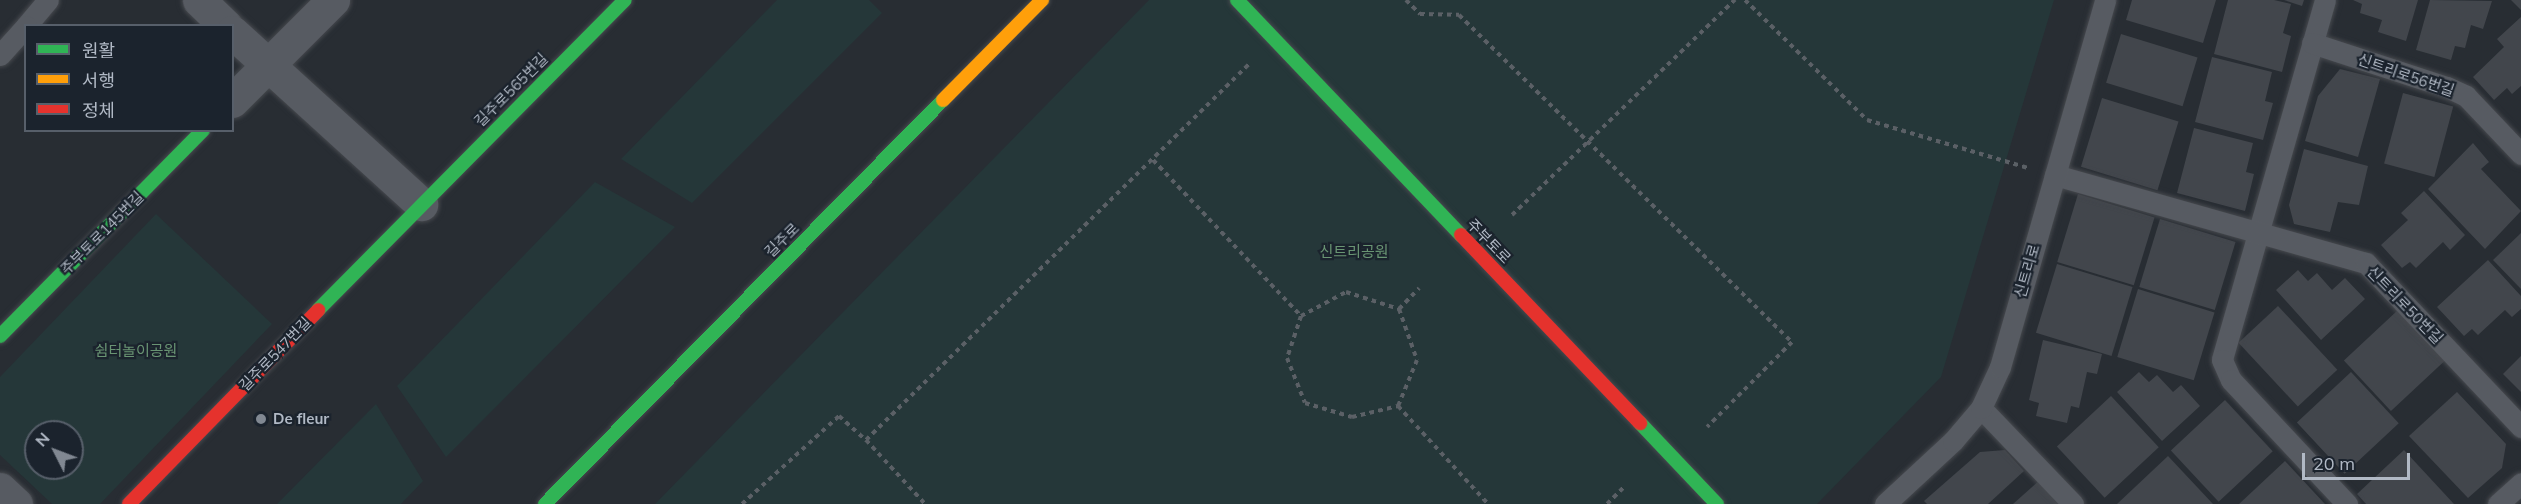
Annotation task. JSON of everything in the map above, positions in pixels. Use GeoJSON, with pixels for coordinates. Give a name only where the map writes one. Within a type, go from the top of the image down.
{"type":"FeatureCollection","features":[{"type":"Feature","properties":{"kind":"main road","name":"길주로565번길"},"geometry":{"type":"LineString","coordinates":[[421,204],[625,0]]}},
{"type":"Feature","properties":{"kind":"main road","name":"길주로"},"geometry":{"type":"LineString","coordinates":[[545,504],[1042,0]]}},
{"type":"Feature","properties":{"kind":"main road","name":"주부토로"},"geometry":{"type":"LineString","coordinates":[[1237,0],[1717,504]]}},
{"type":"Feature","properties":{"kind":"main road","name":"주부토로145번길"},"geometry":{"type":"LineString","coordinates":[[0,336],[201,132]]}},
{"type":"Feature","properties":{"kind":"main road","name":"길주로547번길"},"geometry":{"type":"LineString","coordinates":[[129,504],[421,204]]}},
{"type":"Feature","properties":{"kind":"street"},"geometry":{"type":"LineString","coordinates":[[199,0],[224,24]]}},
{"type":"Feature","properties":{"kind":"street"},"geometry":{"type":"LineString","coordinates":[[234,99],[333,0]]}},
{"type":"Feature","properties":{"kind":"street"},"geometry":{"type":"LineString","coordinates":[[234,34],[421,204]]}},
{"type":"Feature","properties":{"kind":"street"},"geometry":{"type":"LineString","coordinates":[[0,489],[16,504]]}},
{"type":"Feature","properties":{"kind":"lane"},"geometry":{"type":"LineString","coordinates":[[28,24],[48,0]]}},
{"type":"Feature","properties":{"kind":"lane","name":"신트리로"},"geometry":{"type":"LineString","coordinates":[[1885,504],[1953,441],[1981,408],[2000,368],[2105,0]]}},
{"type":"Feature","properties":{"kind":"lane"},"geometry":{"type":"LineString","coordinates":[[2325,0],[2222,360],[2231,380],[2347,504]]}},
{"type":"Feature","properties":{"kind":"lane"},"geometry":{"type":"LineString","coordinates":[[0,55],[24,28]]}},
{"type":"Feature","properties":{"kind":"lane","name":"신트리로56번길"},"geometry":{"type":"LineString","coordinates":[[2312,43],[2447,87],[2466,96],[2521,154]]}},
{"type":"Feature","properties":{"kind":"lane","name":"신트리로50번길"},"geometry":{"type":"LineString","coordinates":[[2055,175],[2366,263],[2521,427]]}},
{"type":"Feature","properties":{"kind":"lane"},"geometry":{"type":"LineString","coordinates":[[1981,408],[2073,504]]}},
{"type":"Feature","properties":{"kind":"lane"},"geometry":{"type":"LineString","coordinates":[[2498,504],[2521,483]]}},
{"type":"Feature","properties":{"kind":"path"},"geometry":{"type":"LineString","coordinates":[[1406,0],[1420,14],[1459,15],[1792,342],[1707,427]]}},
{"type":"Feature","properties":{"kind":"path"},"geometry":{"type":"LineString","coordinates":[[1512,215],[1735,0]]}},
{"type":"Feature","properties":{"kind":"path"},"geometry":{"type":"LineString","coordinates":[[1745,0],[1867,120],[2055,175]]}},
{"type":"Feature","properties":{"kind":"path"},"geometry":{"type":"LineString","coordinates":[[866,440],[1249,63]]}},
{"type":"Feature","properties":{"kind":"path"},"geometry":{"type":"LineString","coordinates":[[1153,160],[1301,316]]}},
{"type":"Feature","properties":{"kind":"path"},"geometry":{"type":"LineString","coordinates":[[1399,309],[1419,288]]}},
{"type":"Feature","properties":{"kind":"path"},"geometry":{"type":"LineString","coordinates":[[1398,406],[1352,417],[1305,403],[1287,358],[1301,316],[1346,292],[1399,309]]}},
{"type":"Feature","properties":{"kind":"path"},"geometry":{"type":"LineString","coordinates":[[1398,406],[1417,360],[1399,309]]}},
{"type":"Feature","properties":{"kind":"path"},"geometry":{"type":"LineString","coordinates":[[1398,406],[1488,504]]}},
{"type":"Feature","properties":{"kind":"path"},"geometry":{"type":"LineString","coordinates":[[742,504],[839,416],[866,440],[923,503]]}},
{"type":"Feature","properties":{"kind":"path"},"geometry":{"type":"LineString","coordinates":[[1607,504],[1623,488]]}},
{"type":"Feature","properties":{"kind":"green space"},"geometry":{"type":"Polygon","coordinates":[[[777,0],[869,0],[882,13],[692,203],[621,159],[777,0]]]}},
{"type":"Feature","properties":{"kind":"green space","name":"신트리공원"},"geometry":{"type":"Polygon","coordinates":[[[1149,0],[2054,0],[1941,377],[1817,504],[655,504],[1149,0]]]}},
{"type":"Feature","properties":{"kind":"green space"},"geometry":{"type":"Polygon","coordinates":[[[595,182],[675,227],[446,457],[397,386],[595,182]]]}},
{"type":"Feature","properties":{"kind":"green space","name":"쉼터놀이공원"},"geometry":{"type":"Polygon","coordinates":[[[156,214],[272,324],[100,504],[52,504],[27,480],[84,480],[84,420],[24,420],[24,478],[0,455],[0,377],[156,214]]]}},
{"type":"Feature","properties":{"kind":"green space"},"geometry":{"type":"Polygon","coordinates":[[[376,404],[423,481],[401,504],[277,504],[376,404]]]}},
{"type":"Feature","properties":{"kind":"building"},"geometry":{"type":"Polygon","coordinates":[[[2132,0],[2216,0],[2203,43],[2126,20],[2132,0]]]}},
{"type":"Feature","properties":{"kind":"building"},"geometry":{"type":"Polygon","coordinates":[[[2228,0],[2274,0],[2291,4],[2283,33],[2291,36],[2282,72],[2214,54],[2228,0]]]}},
{"type":"Feature","properties":{"kind":"building"},"geometry":{"type":"Polygon","coordinates":[[[2284,0],[2304,0],[2302,6],[2284,0]]]}},
{"type":"Feature","properties":{"kind":"building"},"geometry":{"type":"Polygon","coordinates":[[[2353,0],[2418,0],[2406,41],[2378,32],[2382,20],[2360,13],[2362,4],[2353,0]]]}},
{"type":"Feature","properties":{"kind":"building"},"geometry":{"type":"Polygon","coordinates":[[[2430,0],[2492,1],[2483,29],[2471,25],[2465,48],[2455,46],[2451,60],[2416,50],[2430,0]]]}},
{"type":"Feature","properties":{"kind":"building"},"geometry":{"type":"Polygon","coordinates":[[[2511,0],[2521,0],[2521,10],[2511,0]]]}},
{"type":"Feature","properties":{"kind":"building"},"geometry":{"type":"Polygon","coordinates":[[[2521,17],[2521,86],[2512,94],[2507,88],[2494,100],[2473,77],[2504,47],[2497,39],[2521,17]]]}},
{"type":"Feature","properties":{"kind":"building"},"geometry":{"type":"Polygon","coordinates":[[[2121,34],[2198,57],[2183,106],[2106,83],[2121,34]]]}},
{"type":"Feature","properties":{"kind":"building"},"geometry":{"type":"Polygon","coordinates":[[[2212,57],[2272,72],[2265,101],[2273,103],[2263,140],[2195,122],[2212,57]]]}},
{"type":"Feature","properties":{"kind":"building"},"geometry":{"type":"Polygon","coordinates":[[[2340,69],[2380,79],[2358,157],[2305,141],[2318,96],[2340,69]]]}},
{"type":"Feature","properties":{"kind":"building"},"geometry":{"type":"Polygon","coordinates":[[[2403,93],[2453,106],[2434,177],[2384,164],[2403,93]]]}},
{"type":"Feature","properties":{"kind":"building"},"geometry":{"type":"Polygon","coordinates":[[[2102,98],[2179,121],[2157,190],[2081,167],[2102,98]]]}},
{"type":"Feature","properties":{"kind":"building"},"geometry":{"type":"Polygon","coordinates":[[[2194,128],[2253,143],[2246,172],[2254,174],[2245,211],[2177,193],[2194,128]]]}},
{"type":"Feature","properties":{"kind":"building"},"geometry":{"type":"Polygon","coordinates":[[[2473,143],[2489,162],[2481,169],[2521,211],[2485,249],[2428,189],[2473,143]]]}},
{"type":"Feature","properties":{"kind":"building"},"geometry":{"type":"Polygon","coordinates":[[[2304,149],[2368,166],[2359,205],[2338,202],[2330,232],[2294,224],[2289,205],[2304,149]]]}},
{"type":"Feature","properties":{"kind":"building"},"geometry":{"type":"Polygon","coordinates":[[[2424,191],[2465,235],[2450,250],[2443,242],[2416,268],[2410,262],[2402,268],[2381,245],[2408,220],[2401,213],[2424,191]]]}},
{"type":"Feature","properties":{"kind":"building"},"geometry":{"type":"Polygon","coordinates":[[[2078,194],[2155,217],[2134,285],[2057,262],[2078,194]]]}},
{"type":"Feature","properties":{"kind":"building"},"geometry":{"type":"Polygon","coordinates":[[[2160,219],[2236,242],[2215,310],[2139,287],[2160,219]]]}},
{"type":"Feature","properties":{"kind":"building"},"geometry":{"type":"Polygon","coordinates":[[[2521,233],[2521,289],[2493,260],[2521,233]]]}},
{"type":"Feature","properties":{"kind":"building"},"geometry":{"type":"Polygon","coordinates":[[[2488,260],[2521,296],[2521,309],[2512,317],[2505,310],[2478,335],[2472,329],[2464,336],[2437,307],[2488,260]]]}},
{"type":"Feature","properties":{"kind":"building"},"geometry":{"type":"Polygon","coordinates":[[[2057,264],[2133,287],[2111,356],[2036,333],[2057,264]]]}},
{"type":"Feature","properties":{"kind":"building"},"geometry":{"type":"Polygon","coordinates":[[[2298,270],[2308,281],[2317,273],[2332,290],[2345,278],[2365,299],[2321,340],[2276,290],[2298,270]]]}},
{"type":"Feature","properties":{"kind":"building"},"geometry":{"type":"Polygon","coordinates":[[[2138,289],[2215,312],[2194,380],[2117,357],[2138,289]]]}},
{"type":"Feature","properties":{"kind":"building"},"geometry":{"type":"Polygon","coordinates":[[[2278,306],[2337,370],[2298,406],[2239,343],[2278,306]]]}},
{"type":"Feature","properties":{"kind":"building"},"geometry":{"type":"Polygon","coordinates":[[[2398,310],[2445,360],[2391,411],[2344,360],[2398,310]]]}},
{"type":"Feature","properties":{"kind":"building"},"geometry":{"type":"Polygon","coordinates":[[[2043,340],[2102,354],[2097,374],[2087,372],[2079,408],[2071,406],[2067,423],[2036,416],[2039,403],[2029,400],[2043,340]]]}},
{"type":"Feature","properties":{"kind":"building"},"geometry":{"type":"Polygon","coordinates":[[[2521,356],[2521,392],[2503,374],[2521,356]]]}},
{"type":"Feature","properties":{"kind":"building"},"geometry":{"type":"Polygon","coordinates":[[[2139,372],[2149,382],[2157,375],[2173,392],[2181,385],[2200,406],[2162,441],[2117,392],[2139,372]]]}},
{"type":"Feature","properties":{"kind":"building"},"geometry":{"type":"Polygon","coordinates":[[[2351,372],[2399,423],[2345,474],[2297,422],[2351,372]]]}},
{"type":"Feature","properties":{"kind":"building"},"geometry":{"type":"Polygon","coordinates":[[[2457,392],[2506,444],[2502,468],[2468,498],[2409,436],[2457,392]]]}},
{"type":"Feature","properties":{"kind":"building"},"geometry":{"type":"Polygon","coordinates":[[[2111,396],[2159,447],[2105,498],[2057,446],[2111,396]]]}},
{"type":"Feature","properties":{"kind":"building"},"geometry":{"type":"Polygon","coordinates":[[[2225,400],[2273,451],[2219,502],[2171,450],[2225,400]]]}},
{"type":"Feature","properties":{"kind":"building"},"geometry":{"type":"Polygon","coordinates":[[[2005,450],[2024,471],[1988,504],[1927,504],[1924,501],[1980,452],[2005,450]]]}},
{"type":"Feature","properties":{"kind":"building"},"geometry":{"type":"Polygon","coordinates":[[[2404,450],[2454,504],[2366,504],[2357,494],[2404,450]]]}},
{"type":"Feature","properties":{"kind":"building"},"geometry":{"type":"Polygon","coordinates":[[[2168,456],[2213,504],[2117,504],[2168,456]]]}},
{"type":"Feature","properties":{"kind":"building"},"geometry":{"type":"Polygon","coordinates":[[[2285,461],[2325,504],[2239,504],[2285,461]]]}},
{"type":"Feature","properties":{"kind":"building"},"geometry":{"type":"Polygon","coordinates":[[[2041,479],[2063,504],[2013,504],[2041,479]]]}},
{"type":"Feature","properties":{"kind":"traffic: fast"},"geometry":{"type":"LineString","coordinates":[[318,310],[625,0]]}},
{"type":"Feature","properties":{"kind":"traffic: fast"},"geometry":{"type":"LineString","coordinates":[[1237,0],[1461,235]]}},
{"type":"Feature","properties":{"kind":"traffic: fast"},"geometry":{"type":"LineString","coordinates":[[545,504],[943,100]]}},
{"type":"Feature","properties":{"kind":"traffic: fast"},"geometry":{"type":"LineString","coordinates":[[0,336],[201,132]]}},
{"type":"Feature","properties":{"kind":"traffic: fast"},"geometry":{"type":"LineString","coordinates":[[1640,423],[1717,504]]}},
{"type":"Feature","properties":{"kind":"traffic: slow"},"geometry":{"type":"LineString","coordinates":[[943,100],[1042,0]]}},
{"type":"Feature","properties":{"kind":"traffic: jam"},"geometry":{"type":"LineString","coordinates":[[1461,235],[1640,423]]}},
{"type":"Feature","properties":{"kind":"traffic: jam"},"geometry":{"type":"LineString","coordinates":[[129,504],[318,310]]}},
{"type":"Feature","properties":{"kind":"place","name":"De fleur"},"geometry":{"type":"Point","coordinates":[261,419]}}]}
